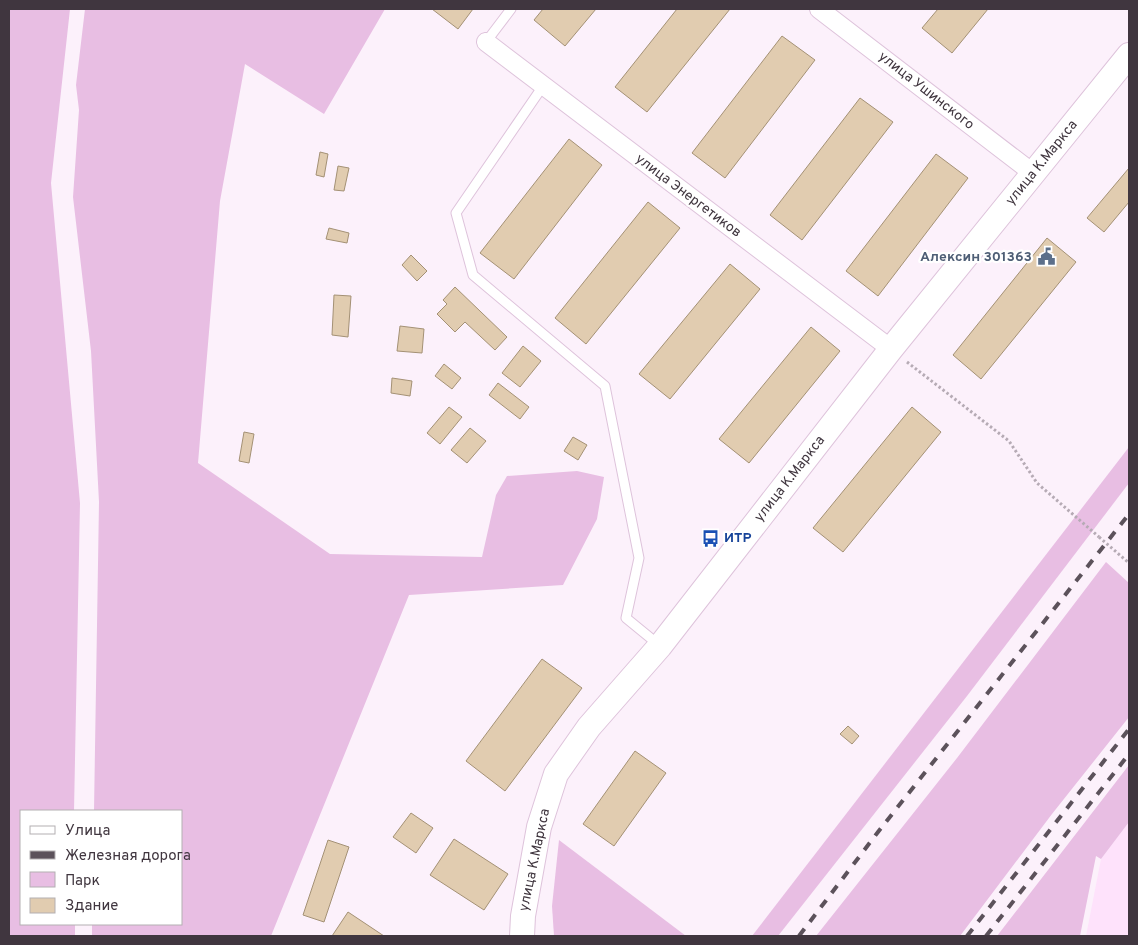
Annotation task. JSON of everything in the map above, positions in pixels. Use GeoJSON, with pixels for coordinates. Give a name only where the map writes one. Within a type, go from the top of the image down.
{"type":"FeatureCollection","features":[{"type":"Feature","properties":{"kind":"main road","name":"улица К.Маркса"},"geometry":{"type":"LineString","coordinates":[[522,936],[523,916],[539,827],[556,774],[589,727],[660,646],[891,349],[1129,55]]}},
{"type":"Feature","properties":{"kind":"street","name":"улица Ушинского"},"geometry":{"type":"LineString","coordinates":[[819,9],[1034,174]]}},
{"type":"Feature","properties":{"kind":"street","name":"улица Энергетиков"},"geometry":{"type":"LineString","coordinates":[[486,42],[891,349]]}},
{"type":"Feature","properties":{"kind":"lane"},"geometry":{"type":"LineString","coordinates":[[486,42],[511,9]]}},
{"type":"Feature","properties":{"kind":"lane"},"geometry":{"type":"LineString","coordinates":[[544,86],[456,213],[473,275],[605,386],[639,558],[626,618],[660,646]]}},
{"type":"Feature","properties":{"kind":"path"},"geometry":{"type":"LineString","coordinates":[[891,349],[1008,441],[1037,483],[1129,563]]}},
{"type":"Feature","properties":{"kind":"shaded area"},"geometry":{"type":"Polygon","coordinates":[[[1129,822],[1129,936],[1086,936],[1101,859],[1129,822]]]}},
{"type":"Feature","properties":{"kind":"green space"},"geometry":{"type":"Polygon","coordinates":[[[9,9],[70,9],[51,183],[80,503],[74,810],[20,810],[20,925],[75,925],[75,936],[9,936],[9,9]]]}},
{"type":"Feature","properties":{"kind":"green space"},"geometry":{"type":"Polygon","coordinates":[[[85,9],[385,9],[324,114],[245,64],[220,201],[198,463],[330,554],[482,557],[496,495],[507,476],[577,471],[604,477],[597,519],[563,585],[409,595],[271,936],[92,936],[92,925],[182,925],[182,810],[94,810],[99,502],[91,351],[73,197],[79,110],[76,85],[85,9]]]}},
{"type":"Feature","properties":{"kind":"green space"},"geometry":{"type":"Polygon","coordinates":[[[1129,447],[1129,483],[967,696],[778,936],[752,936],[1129,447]]]}},
{"type":"Feature","properties":{"kind":"green space"},"geometry":{"type":"Polygon","coordinates":[[[1106,562],[1129,583],[1129,717],[1052,814],[960,936],[816,936],[957,758],[1106,562]]]}},
{"type":"Feature","properties":{"kind":"green space"},"geometry":{"type":"Polygon","coordinates":[[[1129,765],[1129,822],[1101,859],[1096,856],[1080,936],[997,936],[1129,765]]]}},
{"type":"Feature","properties":{"kind":"green space"},"geometry":{"type":"Polygon","coordinates":[[[559,840],[686,936],[554,936],[552,906],[559,840]]]}},
{"type":"Feature","properties":{"kind":"building"},"geometry":{"type":"Polygon","coordinates":[[[432,9],[473,9],[458,29],[432,9]]]}},
{"type":"Feature","properties":{"kind":"building"},"geometry":{"type":"Polygon","coordinates":[[[543,9],[596,9],[565,46],[534,20],[543,9]]]}},
{"type":"Feature","properties":{"kind":"building"},"geometry":{"type":"Polygon","coordinates":[[[677,9],[730,9],[647,112],[615,87],[677,9]]]}},
{"type":"Feature","properties":{"kind":"building"},"geometry":{"type":"Polygon","coordinates":[[[938,9],[988,9],[952,53],[922,28],[938,9]]]}},
{"type":"Feature","properties":{"kind":"building"},"geometry":{"type":"Polygon","coordinates":[[[782,36],[815,60],[725,178],[692,153],[782,36]]]}},
{"type":"Feature","properties":{"kind":"building"},"geometry":{"type":"Polygon","coordinates":[[[860,98],[893,122],[802,240],[770,215],[860,98]]]}},
{"type":"Feature","properties":{"kind":"building"},"geometry":{"type":"Polygon","coordinates":[[[569,139],[602,165],[514,279],[480,253],[569,139]]]}},
{"type":"Feature","properties":{"kind":"building"},"geometry":{"type":"Polygon","coordinates":[[[320,152],[328,154],[324,177],[316,175],[320,152]]]}},
{"type":"Feature","properties":{"kind":"building"},"geometry":{"type":"Polygon","coordinates":[[[936,154],[968,178],[878,296],[846,271],[936,154]]]}},
{"type":"Feature","properties":{"kind":"building"},"geometry":{"type":"Polygon","coordinates":[[[338,166],[349,168],[344,191],[334,190],[338,166]]]}},
{"type":"Feature","properties":{"kind":"building"},"geometry":{"type":"Polygon","coordinates":[[[1129,168],[1129,202],[1104,232],[1087,218],[1129,168]]]}},
{"type":"Feature","properties":{"kind":"building"},"geometry":{"type":"Polygon","coordinates":[[[648,202],[680,228],[586,344],[555,318],[648,202]]]}},
{"type":"Feature","properties":{"kind":"building"},"geometry":{"type":"Polygon","coordinates":[[[329,228],[349,233],[347,243],[326,239],[329,228]]]}},
{"type":"Feature","properties":{"kind":"building"},"geometry":{"type":"Polygon","coordinates":[[[1047,238],[1076,262],[981,379],[953,355],[1047,238]]]}},
{"type":"Feature","properties":{"kind":"building"},"geometry":{"type":"Polygon","coordinates":[[[411,255],[427,271],[417,281],[402,265],[411,255]]]}},
{"type":"Feature","properties":{"kind":"building"},"geometry":{"type":"Polygon","coordinates":[[[730,264],[760,289],[670,399],[639,374],[730,264]]]}},
{"type":"Feature","properties":{"kind":"building"},"geometry":{"type":"Polygon","coordinates":[[[455,287],[507,337],[495,350],[465,322],[455,332],[437,314],[447,304],[443,300],[455,287]]]}},
{"type":"Feature","properties":{"kind":"building"},"geometry":{"type":"Polygon","coordinates":[[[334,295],[351,296],[348,337],[332,335],[334,295]]]}},
{"type":"Feature","properties":{"kind":"building"},"geometry":{"type":"Polygon","coordinates":[[[400,326],[424,329],[422,353],[397,351],[400,326]]]}},
{"type":"Feature","properties":{"kind":"building"},"geometry":{"type":"Polygon","coordinates":[[[811,327],[840,351],[749,463],[719,439],[811,327]]]}},
{"type":"Feature","properties":{"kind":"building"},"geometry":{"type":"Polygon","coordinates":[[[523,346],[541,361],[520,387],[502,373],[523,346]]]}},
{"type":"Feature","properties":{"kind":"building"},"geometry":{"type":"Polygon","coordinates":[[[444,364],[461,378],[452,389],[435,376],[444,364]]]}},
{"type":"Feature","properties":{"kind":"building"},"geometry":{"type":"Polygon","coordinates":[[[392,378],[412,381],[410,396],[391,393],[392,378]]]}},
{"type":"Feature","properties":{"kind":"building"},"geometry":{"type":"Polygon","coordinates":[[[498,383],[529,407],[520,419],[489,395],[498,383]]]}},
{"type":"Feature","properties":{"kind":"building"},"geometry":{"type":"Polygon","coordinates":[[[449,407],[462,417],[440,444],[427,433],[449,407]]]}},
{"type":"Feature","properties":{"kind":"building"},"geometry":{"type":"Polygon","coordinates":[[[912,407],[941,432],[843,552],[813,528],[912,407]]]}},
{"type":"Feature","properties":{"kind":"building"},"geometry":{"type":"Polygon","coordinates":[[[470,428],[486,441],[467,463],[451,450],[470,428]]]}},
{"type":"Feature","properties":{"kind":"building"},"geometry":{"type":"Polygon","coordinates":[[[244,432],[254,434],[249,463],[239,461],[244,432]]]}},
{"type":"Feature","properties":{"kind":"building"},"geometry":{"type":"Polygon","coordinates":[[[573,437],[587,445],[578,460],[564,451],[573,437]]]}},
{"type":"Feature","properties":{"kind":"building"},"geometry":{"type":"Polygon","coordinates":[[[542,659],[582,688],[505,791],[466,761],[542,659]]]}},
{"type":"Feature","properties":{"kind":"building"},"geometry":{"type":"Polygon","coordinates":[[[848,726],[859,736],[852,744],[840,734],[848,726]]]}},
{"type":"Feature","properties":{"kind":"building"},"geometry":{"type":"Polygon","coordinates":[[[635,751],[666,773],[614,846],[583,824],[635,751]]]}},
{"type":"Feature","properties":{"kind":"building"},"geometry":{"type":"Polygon","coordinates":[[[411,813],[433,828],[416,853],[393,837],[411,813]]]}},
{"type":"Feature","properties":{"kind":"building"},"geometry":{"type":"Polygon","coordinates":[[[454,839],[508,874],[484,910],[430,875],[454,839]]]}},
{"type":"Feature","properties":{"kind":"building"},"geometry":{"type":"Polygon","coordinates":[[[328,840],[349,847],[324,922],[303,915],[328,840]]]}},
{"type":"Feature","properties":{"kind":"building"},"geometry":{"type":"Polygon","coordinates":[[[348,912],[384,936],[332,936],[348,912]]]}},
{"type":"Feature","properties":{"kind":"railway"},"geometry":{"type":"LineString","coordinates":[[799,936],[878,832],[1129,514]]}},
{"type":"Feature","properties":{"kind":"railway"},"geometry":{"type":"LineString","coordinates":[[967,936],[1129,729]]}},
{"type":"Feature","properties":{"kind":"railway"},"geometry":{"type":"LineString","coordinates":[[986,936],[1129,754]]}},
{"type":"Feature","properties":{"kind":"place","name":"Алексин 301363"},"geometry":{"type":"Point","coordinates":[1046,257]}},
{"type":"Feature","properties":{"kind":"place","name":"ИТР"},"geometry":{"type":"Point","coordinates":[710,538]}}]}
